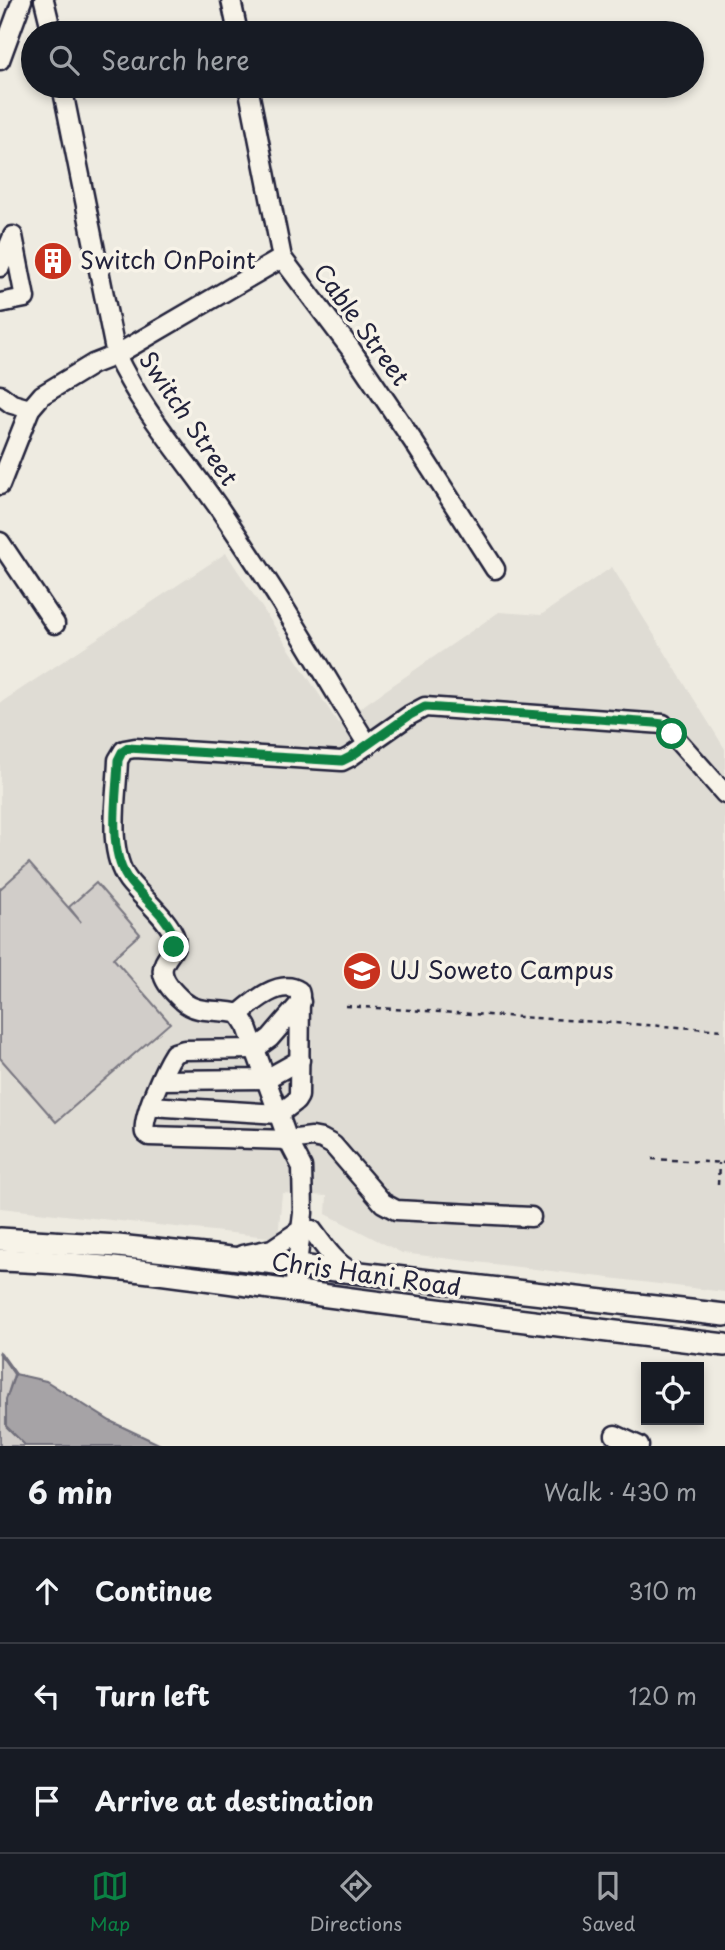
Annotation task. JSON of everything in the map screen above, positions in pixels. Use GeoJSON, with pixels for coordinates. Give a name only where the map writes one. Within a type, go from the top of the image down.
{"type":"FeatureCollection","features":[{"type":"Feature","properties":{"kind":"main road","name":"Chris Hani Road"},"geometry":{"type":"LineString","coordinates":[[0,1239],[222,1257],[725,1315]]}},
{"type":"Feature","properties":{"kind":"main road","name":"Chris Hani Road"},"geometry":{"type":"LineString","coordinates":[[0,1260],[137,1270],[483,1317],[725,1345]]}},
{"type":"Feature","properties":{"kind":"main road"},"geometry":{"type":"LineString","coordinates":[[483,1317],[485,1287]]}},
{"type":"Feature","properties":{"kind":"street"},"geometry":{"type":"LineString","coordinates":[[0,60],[22,0]]}},
{"type":"Feature","properties":{"kind":"street"},"geometry":{"type":"LineString","coordinates":[[44,0],[49,21]]}},
{"type":"Feature","properties":{"kind":"street"},"geometry":{"type":"LineString","coordinates":[[231,0],[235,21]]}},
{"type":"Feature","properties":{"kind":"street","name":"Switch Street"},"geometry":{"type":"LineString","coordinates":[[64,98],[116,355],[151,415],[267,580],[368,745]]}},
{"type":"Feature","properties":{"kind":"street","name":"Cable Street"},"geometry":{"type":"LineString","coordinates":[[250,98],[282,258],[350,348],[495,569]]}},
{"type":"Feature","properties":{"kind":"street"},"geometry":{"type":"LineString","coordinates":[[0,267],[13,236],[25,298],[0,303]]}},
{"type":"Feature","properties":{"kind":"street"},"geometry":{"type":"LineString","coordinates":[[0,485],[30,409],[42,395],[282,258]]}},
{"type":"Feature","properties":{"kind":"street"},"geometry":{"type":"LineString","coordinates":[[0,396],[12,404],[30,409]]}},
{"type":"Feature","properties":{"kind":"street"},"geometry":{"type":"LineString","coordinates":[[0,542],[55,624]]}},
{"type":"Feature","properties":{"kind":"street"},"geometry":{"type":"LineString","coordinates":[[300,1292],[314,1182],[302,1167],[288,1140],[245,1022],[239,1014],[191,1007],[180,999],[163,976],[163,963],[174,947],[176,938],[128,880],[116,853],[120,756],[124,750],[135,748],[342,761],[425,707],[660,723],[725,793]]}},
{"type":"Feature","properties":{"kind":"street"},"geometry":{"type":"LineString","coordinates":[[150,1106],[279,1114],[296,1101],[299,1096],[300,1060],[299,991],[286,986],[278,988],[239,1014]]}},
{"type":"Feature","properties":{"kind":"street"},"geometry":{"type":"LineString","coordinates":[[301,1002],[270,1038],[255,1049],[178,1051],[172,1055],[150,1106],[145,1133],[149,1136],[322,1139],[328,1141],[383,1203],[396,1210],[531,1217]]}},
{"type":"Feature","properties":{"kind":"street"},"geometry":{"type":"LineString","coordinates":[[161,1080],[266,1079],[300,1060]]}},
{"type":"Feature","properties":{"kind":"street"},"geometry":{"type":"LineString","coordinates":[[222,1257],[272,1249],[307,1229]]}},
{"type":"Feature","properties":{"kind":"street"},"geometry":{"type":"LineString","coordinates":[[307,1229],[330,1255],[355,1274]]}},
{"type":"Feature","properties":{"kind":"street"},"geometry":{"type":"LineString","coordinates":[[615,1435],[639,1446]]}},
{"type":"Feature","properties":{"kind":"path"},"geometry":{"type":"LineString","coordinates":[[346,1006],[725,1030]]}},
{"type":"Feature","properties":{"kind":"path"},"geometry":{"type":"LineString","coordinates":[[653,1159],[725,1163]]}},
{"type":"Feature","properties":{"kind":"path"},"geometry":{"type":"LineString","coordinates":[[718,1185],[719,1163]]}},
{"type":"Feature","properties":{"kind":"shaded area","name":"UJ Soweto Campus"},"geometry":{"type":"Polygon","coordinates":[[[226,553],[338,723],[499,612],[541,615],[612,567],[725,749],[725,1292],[402,1253],[326,1214],[327,1196],[282,1193],[278,1238],[0,1208],[0,703],[226,553]]]}},
{"type":"Feature","properties":{"kind":"shaded area"},"geometry":{"type":"Polygon","coordinates":[[[29,863],[81,922],[69,907],[96,883],[140,934],[113,958],[170,1023],[56,1122],[0,1058],[0,889],[29,863]]]}},
{"type":"Feature","properties":{"kind":"shaded area"},"geometry":{"type":"Polygon","coordinates":[[[0,1353],[14,1374],[6,1400],[6,1426],[26,1446],[0,1446],[0,1353]]]}},
{"type":"Feature","properties":{"kind":"shaded area"},"geometry":{"type":"Polygon","coordinates":[[[15,1374],[46,1381],[110,1421],[163,1446],[26,1446],[6,1426],[6,1400],[15,1374]]]}},
{"type":"Feature","properties":{"kind":"waterway"},"geometry":{"type":"LineString","coordinates":[[0,1353],[15,1374]]}},
{"type":"Feature","properties":{"kind":"place","name":"Switch OnPoint"},"geometry":{"type":"Point","coordinates":[53,261]}},
{"type":"Feature","properties":{"kind":"place","name":"UJ Soweto Campus"},"geometry":{"type":"Point","coordinates":[362,971]}},
{"type":"Feature","properties":{"kind":"route"},"geometry":{"type":"LineString","coordinates":[[174,947],[176,938],[172,930],[128,880],[116,853],[118,760],[128,748],[342,761],[425,707],[655,723],[663,724],[672,734]]}}]}
